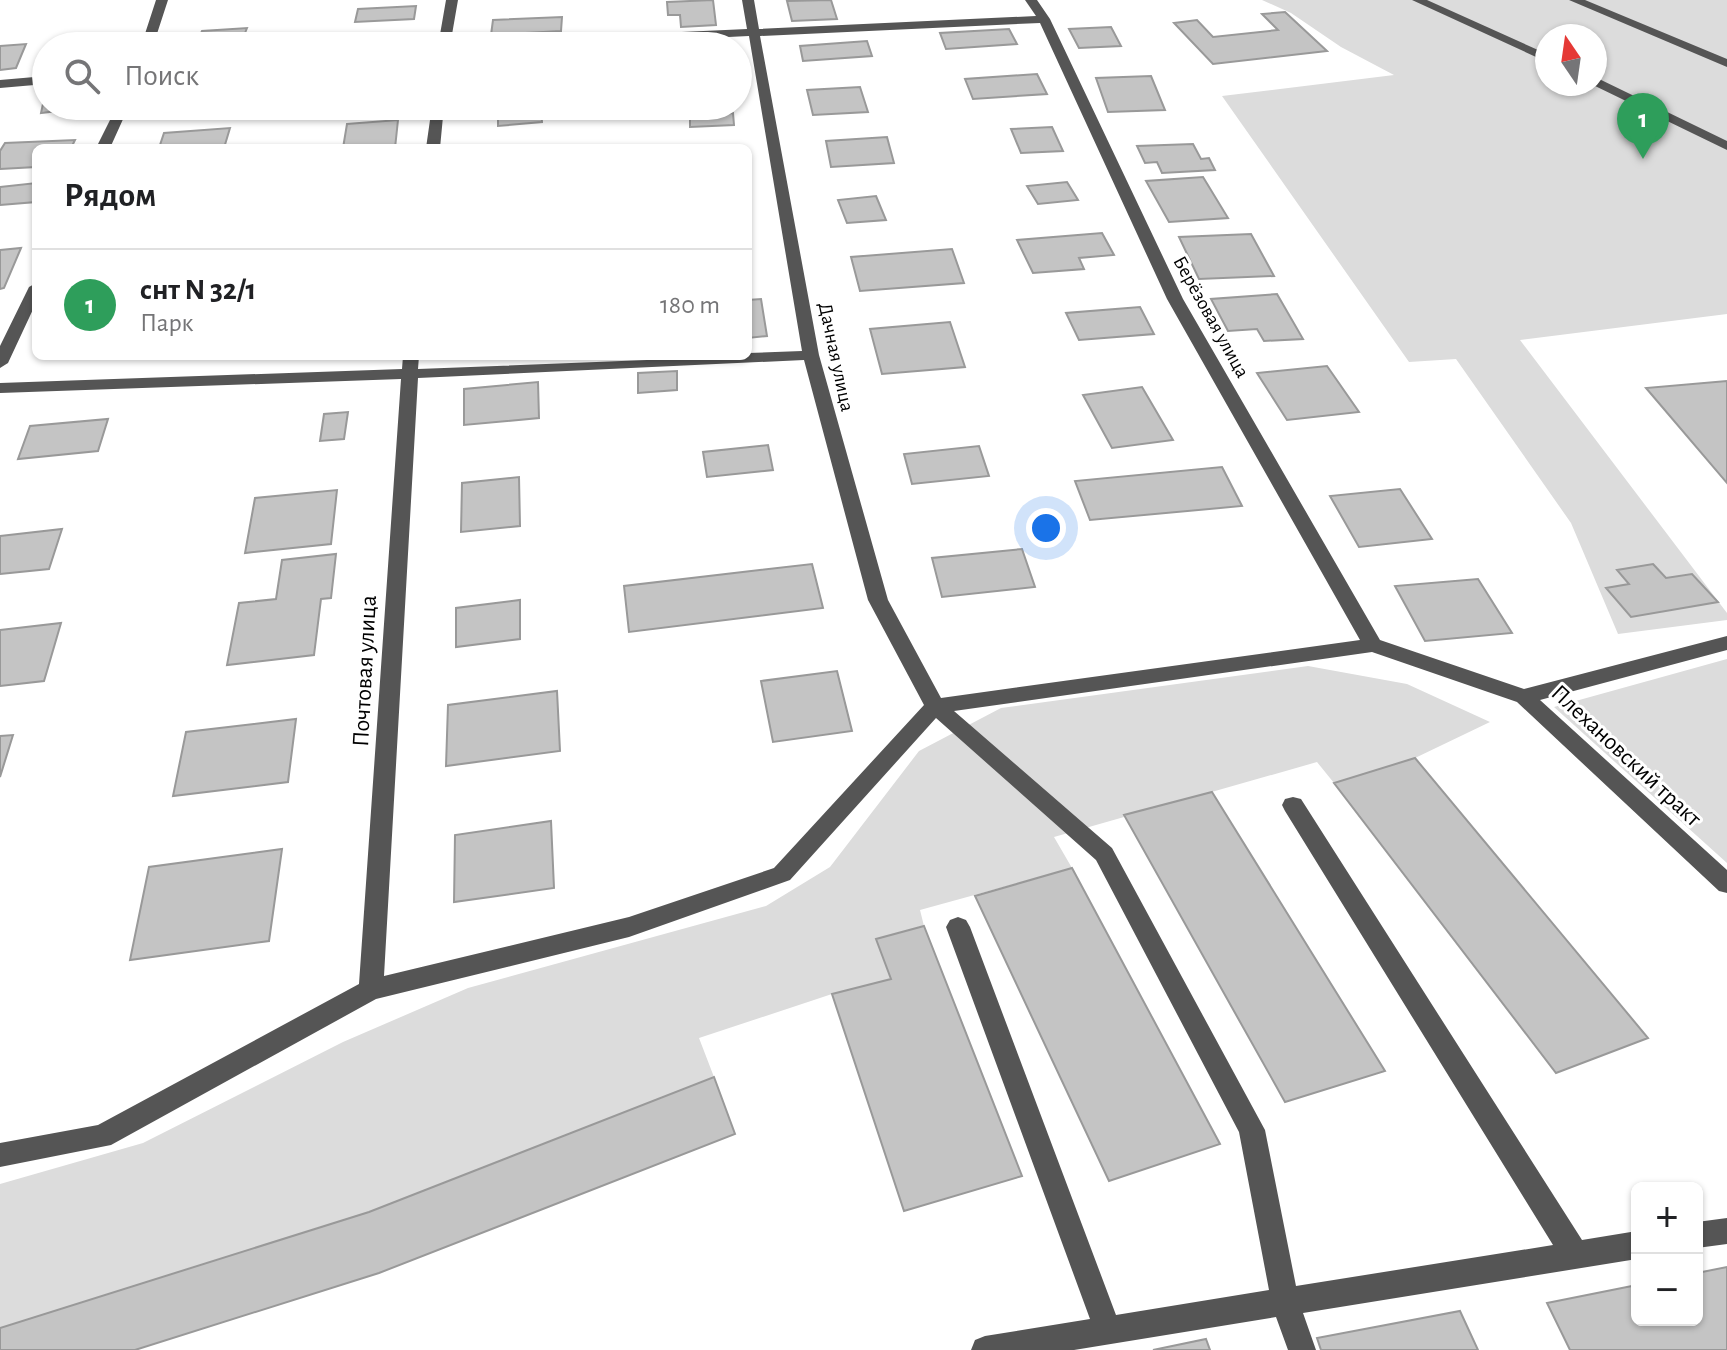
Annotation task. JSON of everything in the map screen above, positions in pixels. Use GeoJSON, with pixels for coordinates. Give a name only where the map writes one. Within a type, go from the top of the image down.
{"type":"FeatureCollection","features":[{"type":"Feature","properties":{"kind":"street"},"geometry":{"type":"LineString","coordinates":[[152,32],[162,0]]}},
{"type":"Feature","properties":{"kind":"street"},"geometry":{"type":"LineString","coordinates":[[446,32],[452,0]]}},
{"type":"Feature","properties":{"kind":"street","name":"Дачная улица"},"geometry":{"type":"LineString","coordinates":[[748,0],[811,355],[878,600],[935,706]]}},
{"type":"Feature","properties":{"kind":"street","name":"Берёзовая улица"},"geometry":{"type":"LineString","coordinates":[[1031,0],[1044,19],[1175,299],[1373,645]]}},
{"type":"Feature","properties":{"kind":"street"},"geometry":{"type":"LineString","coordinates":[[1418,0],[1535,53]]}},
{"type":"Feature","properties":{"kind":"street"},"geometry":{"type":"LineString","coordinates":[[1575,0],[1727,63]]}},
{"type":"Feature","properties":{"kind":"street"},"geometry":{"type":"LineString","coordinates":[[734,32],[1044,19]]}},
{"type":"Feature","properties":{"kind":"street"},"geometry":{"type":"LineString","coordinates":[[0,84],[32,81]]}},
{"type":"Feature","properties":{"kind":"street"},"geometry":{"type":"LineString","coordinates":[[1607,87],[1727,146]]}},
{"type":"Feature","properties":{"kind":"street"},"geometry":{"type":"LineString","coordinates":[[105,144],[116,120]]}},
{"type":"Feature","properties":{"kind":"street"},"geometry":{"type":"LineString","coordinates":[[433,144],[436,120]]}},
{"type":"Feature","properties":{"kind":"street"},"geometry":{"type":"LineString","coordinates":[[0,363],[32,295]]}},
{"type":"Feature","properties":{"kind":"street"},"geometry":{"type":"LineString","coordinates":[[752,356],[811,355]]}},
{"type":"Feature","properties":{"kind":"street"},"geometry":{"type":"LineString","coordinates":[[0,388],[410,365],[610,360]]}},
{"type":"Feature","properties":{"kind":"street","name":"Почтовая улица"},"geometry":{"type":"LineString","coordinates":[[371,990],[410,365]]}},
{"type":"Feature","properties":{"kind":"street"},"geometry":{"type":"LineString","coordinates":[[0,1155],[102,1136],[371,990],[629,927],[782,874],[935,706],[1373,645],[1524,697],[1727,643]]}},
{"type":"Feature","properties":{"kind":"street","name":"Плехановский тракт"},"geometry":{"type":"LineString","coordinates":[[1524,697],[1727,884]]}},
{"type":"Feature","properties":{"kind":"street"},"geometry":{"type":"LineString","coordinates":[[935,706],[1104,854],[1252,1130],[1285,1302],[1302,1350]]}},
{"type":"Feature","properties":{"kind":"street"},"geometry":{"type":"LineString","coordinates":[[1293,805],[1575,1255]]}},
{"type":"Feature","properties":{"kind":"street"},"geometry":{"type":"LineString","coordinates":[[958,927],[1108,1330]]}},
{"type":"Feature","properties":{"kind":"street"},"geometry":{"type":"LineString","coordinates":[[1703,1234],[1727,1231]]}},
{"type":"Feature","properties":{"kind":"street"},"geometry":{"type":"LineString","coordinates":[[985,1350],[1631,1246]]}},
{"type":"Feature","properties":{"kind":"shaded area"},"geometry":{"type":"Polygon","coordinates":[[[1262,0],[1727,0],[1727,314],[1520,340],[1727,613],[1727,620],[1618,634],[1571,523],[1456,359],[1409,362],[1222,96],[1394,75],[1341,47],[1291,13],[1262,0]]]}},
{"type":"Feature","properties":{"kind":"shaded area"},"geometry":{"type":"Polygon","coordinates":[[[1727,659],[1727,863],[1554,707],[1727,659]]]}},
{"type":"Feature","properties":{"kind":"shaded area"},"geometry":{"type":"Polygon","coordinates":[[[1308,666],[1407,684],[1490,722],[1415,758],[1334,783],[1317,762],[1054,837],[1072,868],[920,910],[924,926],[877,939],[891,979],[832,994],[699,1038],[714,1077],[369,1212],[0,1328],[0,1184],[143,1143],[343,1042],[468,988],[766,906],[830,867],[919,751],[1001,708],[1308,666]]]}},
{"type":"Feature","properties":{"kind":"building"},"geometry":{"type":"Polygon","coordinates":[[[713,0],[716,25],[681,27],[680,15],[668,15],[667,2],[713,0]]]}},
{"type":"Feature","properties":{"kind":"building"},"geometry":{"type":"Polygon","coordinates":[[[831,0],[837,19],[792,21],[787,1],[831,0]]]}},
{"type":"Feature","properties":{"kind":"building"},"geometry":{"type":"Polygon","coordinates":[[[416,6],[414,19],[355,22],[358,9],[416,6]]]}},
{"type":"Feature","properties":{"kind":"building"},"geometry":{"type":"Polygon","coordinates":[[[1285,12],[1327,51],[1213,64],[1174,23],[1197,20],[1213,37],[1278,30],[1262,14],[1285,12]]]}},
{"type":"Feature","properties":{"kind":"building"},"geometry":{"type":"Polygon","coordinates":[[[562,17],[561,31],[544,32],[491,32],[493,20],[562,17]]]}},
{"type":"Feature","properties":{"kind":"building"},"geometry":{"type":"Polygon","coordinates":[[[1111,27],[1121,46],[1079,48],[1069,29],[1111,27]]]}},
{"type":"Feature","properties":{"kind":"building"},"geometry":{"type":"Polygon","coordinates":[[[247,28],[245,32],[202,31],[247,28]]]}},
{"type":"Feature","properties":{"kind":"building"},"geometry":{"type":"Polygon","coordinates":[[[1009,29],[1017,44],[946,49],[940,33],[1009,29]]]}},
{"type":"Feature","properties":{"kind":"building"},"geometry":{"type":"Polygon","coordinates":[[[867,41],[872,56],[803,61],[800,46],[867,41]]]}},
{"type":"Feature","properties":{"kind":"building"},"geometry":{"type":"Polygon","coordinates":[[[26,44],[16,68],[0,70],[0,46],[26,44]]]}},
{"type":"Feature","properties":{"kind":"building"},"geometry":{"type":"Polygon","coordinates":[[[1037,74],[1047,94],[973,99],[965,79],[1037,74]]]}},
{"type":"Feature","properties":{"kind":"building"},"geometry":{"type":"Polygon","coordinates":[[[1151,76],[1165,110],[1108,112],[1096,78],[1151,76]]]}},
{"type":"Feature","properties":{"kind":"building"},"geometry":{"type":"Polygon","coordinates":[[[860,87],[868,112],[813,115],[807,90],[860,87]]]}},
{"type":"Feature","properties":{"kind":"building"},"geometry":{"type":"Polygon","coordinates":[[[398,120],[395,144],[344,144],[347,124],[398,120]]]}},
{"type":"Feature","properties":{"kind":"building"},"geometry":{"type":"Polygon","coordinates":[[[498,120],[542,120],[542,122],[498,126],[498,120]]]}},
{"type":"Feature","properties":{"kind":"building"},"geometry":{"type":"Polygon","coordinates":[[[690,120],[734,120],[734,125],[690,127],[690,120]]]}},
{"type":"Feature","properties":{"kind":"building"},"geometry":{"type":"Polygon","coordinates":[[[1052,127],[1063,151],[1021,153],[1011,129],[1052,127]]]}},
{"type":"Feature","properties":{"kind":"building"},"geometry":{"type":"Polygon","coordinates":[[[230,128],[225,144],[160,144],[164,133],[230,128]]]}},
{"type":"Feature","properties":{"kind":"building"},"geometry":{"type":"Polygon","coordinates":[[[887,137],[894,163],[831,167],[826,141],[887,137]]]}},
{"type":"Feature","properties":{"kind":"building"},"geometry":{"type":"Polygon","coordinates":[[[75,140],[73,144],[32,144],[32,167],[0,169],[0,151],[5,143],[75,140]]]}},
{"type":"Feature","properties":{"kind":"building"},"geometry":{"type":"Polygon","coordinates":[[[1193,144],[1201,159],[1209,158],[1215,170],[1162,173],[1157,162],[1145,163],[1137,146],[1193,144]]]}},
{"type":"Feature","properties":{"kind":"building"},"geometry":{"type":"Polygon","coordinates":[[[1203,177],[1228,218],[1169,222],[1146,181],[1203,177]]]}},
{"type":"Feature","properties":{"kind":"building"},"geometry":{"type":"Polygon","coordinates":[[[1067,182],[1078,200],[1038,204],[1027,186],[1067,182]]]}},
{"type":"Feature","properties":{"kind":"building"},"geometry":{"type":"Polygon","coordinates":[[[32,183],[32,202],[0,205],[0,187],[32,183]]]}},
{"type":"Feature","properties":{"kind":"building"},"geometry":{"type":"Polygon","coordinates":[[[876,196],[886,220],[847,223],[838,200],[876,196]]]}},
{"type":"Feature","properties":{"kind":"building"},"geometry":{"type":"Polygon","coordinates":[[[1102,233],[1114,255],[1079,258],[1084,269],[1033,273],[1017,240],[1102,233]]]}},
{"type":"Feature","properties":{"kind":"building"},"geometry":{"type":"Polygon","coordinates":[[[1251,234],[1274,276],[1199,279],[1179,237],[1251,234]]]}},
{"type":"Feature","properties":{"kind":"building"},"geometry":{"type":"Polygon","coordinates":[[[21,248],[4,288],[0,289],[0,250],[21,248]]]}},
{"type":"Feature","properties":{"kind":"building"},"geometry":{"type":"Polygon","coordinates":[[[952,249],[964,283],[860,291],[851,257],[952,249]]]}},
{"type":"Feature","properties":{"kind":"building"},"geometry":{"type":"Polygon","coordinates":[[[1277,294],[1303,339],[1264,341],[1257,329],[1228,331],[1211,299],[1277,294]]]}},
{"type":"Feature","properties":{"kind":"building"},"geometry":{"type":"Polygon","coordinates":[[[761,299],[767,336],[752,338],[752,300],[761,299]]]}},
{"type":"Feature","properties":{"kind":"building"},"geometry":{"type":"Polygon","coordinates":[[[1140,307],[1154,334],[1079,340],[1066,313],[1140,307]]]}},
{"type":"Feature","properties":{"kind":"building"},"geometry":{"type":"Polygon","coordinates":[[[950,322],[965,367],[882,374],[870,329],[950,322]]]}},
{"type":"Feature","properties":{"kind":"building"},"geometry":{"type":"Polygon","coordinates":[[[1327,366],[1359,412],[1287,420],[1257,373],[1327,366]]]}},
{"type":"Feature","properties":{"kind":"building"},"geometry":{"type":"Polygon","coordinates":[[[677,371],[677,390],[638,393],[638,373],[677,371]]]}},
{"type":"Feature","properties":{"kind":"building"},"geometry":{"type":"Polygon","coordinates":[[[1727,381],[1727,483],[1646,388],[1727,381]]]}},
{"type":"Feature","properties":{"kind":"building"},"geometry":{"type":"Polygon","coordinates":[[[538,382],[539,418],[464,425],[464,389],[538,382]]]}},
{"type":"Feature","properties":{"kind":"building"},"geometry":{"type":"Polygon","coordinates":[[[1142,387],[1173,440],[1112,448],[1083,395],[1142,387]]]}},
{"type":"Feature","properties":{"kind":"building"},"geometry":{"type":"Polygon","coordinates":[[[348,412],[344,439],[320,441],[324,414],[348,412]]]}},
{"type":"Feature","properties":{"kind":"building"},"geometry":{"type":"Polygon","coordinates":[[[108,419],[98,451],[18,459],[30,426],[108,419]]]}},
{"type":"Feature","properties":{"kind":"building"},"geometry":{"type":"Polygon","coordinates":[[[768,445],[773,470],[707,477],[703,452],[768,445]]]}},
{"type":"Feature","properties":{"kind":"building"},"geometry":{"type":"Polygon","coordinates":[[[979,446],[989,476],[912,484],[904,454],[979,446]]]}},
{"type":"Feature","properties":{"kind":"building"},"geometry":{"type":"Polygon","coordinates":[[[1222,467],[1242,506],[1090,520],[1075,481],[1222,467]]]}},
{"type":"Feature","properties":{"kind":"building"},"geometry":{"type":"Polygon","coordinates":[[[519,477],[520,526],[461,532],[462,483],[519,477]]]}},
{"type":"Feature","properties":{"kind":"building"},"geometry":{"type":"Polygon","coordinates":[[[1400,489],[1432,539],[1359,547],[1330,496],[1400,489]]]}},
{"type":"Feature","properties":{"kind":"building"},"geometry":{"type":"Polygon","coordinates":[[[337,490],[331,544],[245,553],[255,498],[337,490]]]}},
{"type":"Feature","properties":{"kind":"building"},"geometry":{"type":"Polygon","coordinates":[[[62,529],[49,569],[0,574],[0,536],[62,529]]]}},
{"type":"Feature","properties":{"kind":"building"},"geometry":{"type":"Polygon","coordinates":[[[1022,549],[1035,587],[942,597],[932,558],[1022,549]]]}},
{"type":"Feature","properties":{"kind":"building"},"geometry":{"type":"Polygon","coordinates":[[[336,554],[331,598],[321,599],[314,655],[227,665],[239,603],[276,599],[282,560],[336,554]]]}},
{"type":"Feature","properties":{"kind":"building"},"geometry":{"type":"Polygon","coordinates":[[[812,564],[823,608],[629,632],[624,586],[812,564]]]}},
{"type":"Feature","properties":{"kind":"building"},"geometry":{"type":"Polygon","coordinates":[[[1653,564],[1666,578],[1692,574],[1718,602],[1631,617],[1606,588],[1629,584],[1617,570],[1653,564]]]}},
{"type":"Feature","properties":{"kind":"building"},"geometry":{"type":"Polygon","coordinates":[[[1478,579],[1512,633],[1425,641],[1395,586],[1478,579]]]}},
{"type":"Feature","properties":{"kind":"building"},"geometry":{"type":"Polygon","coordinates":[[[520,600],[520,639],[456,647],[456,608],[520,600]]]}},
{"type":"Feature","properties":{"kind":"building"},"geometry":{"type":"Polygon","coordinates":[[[61,623],[44,681],[0,686],[0,630],[61,623]]]}},
{"type":"Feature","properties":{"kind":"building"},"geometry":{"type":"Polygon","coordinates":[[[837,671],[852,731],[773,742],[761,681],[837,671]]]}},
{"type":"Feature","properties":{"kind":"building"},"geometry":{"type":"Polygon","coordinates":[[[557,691],[560,751],[446,766],[448,705],[557,691]]]}},
{"type":"Feature","properties":{"kind":"building"},"geometry":{"type":"Polygon","coordinates":[[[296,719],[288,782],[173,796],[186,732],[296,719]]]}},
{"type":"Feature","properties":{"kind":"building"},"geometry":{"type":"Polygon","coordinates":[[[13,735],[0,777],[0,736],[13,735]]]}},
{"type":"Feature","properties":{"kind":"building"},"geometry":{"type":"Polygon","coordinates":[[[1415,758],[1648,1038],[1556,1073],[1334,783],[1415,758]]]}},
{"type":"Feature","properties":{"kind":"building"},"geometry":{"type":"Polygon","coordinates":[[[1212,792],[1385,1071],[1285,1102],[1124,815],[1212,792]]]}},
{"type":"Feature","properties":{"kind":"building"},"geometry":{"type":"Polygon","coordinates":[[[551,821],[554,888],[454,902],[455,835],[551,821]]]}},
{"type":"Feature","properties":{"kind":"building"},"geometry":{"type":"Polygon","coordinates":[[[282,849],[269,941],[130,960],[149,867],[282,849]]]}},
{"type":"Feature","properties":{"kind":"building"},"geometry":{"type":"Polygon","coordinates":[[[1072,868],[1220,1144],[1109,1181],[975,896],[1072,868]]]}},
{"type":"Feature","properties":{"kind":"building"},"geometry":{"type":"Polygon","coordinates":[[[924,926],[1022,1176],[904,1211],[832,994],[891,979],[876,939],[924,926]]]}},
{"type":"Feature","properties":{"kind":"building"},"geometry":{"type":"Polygon","coordinates":[[[714,1077],[735,1134],[379,1273],[135,1350],[0,1350],[0,1328],[369,1212],[714,1077]]]}},
{"type":"Feature","properties":{"kind":"building"},"geometry":{"type":"Polygon","coordinates":[[[1727,1267],[1727,1350],[1570,1350],[1547,1303],[1631,1286],[1631,1326],[1703,1326],[1703,1272],[1727,1267]]]}},
{"type":"Feature","properties":{"kind":"building"},"geometry":{"type":"Polygon","coordinates":[[[1460,1311],[1478,1350],[1321,1350],[1317,1338],[1460,1311]]]}},
{"type":"Feature","properties":{"kind":"building"},"geometry":{"type":"Polygon","coordinates":[[[1206,1339],[1210,1350],[1153,1350],[1206,1339]]]}},
{"type":"Feature","properties":{"kind":"place","name":"снт N 32/1"},"geometry":{"type":"Point","coordinates":[1643,159]}}]}
